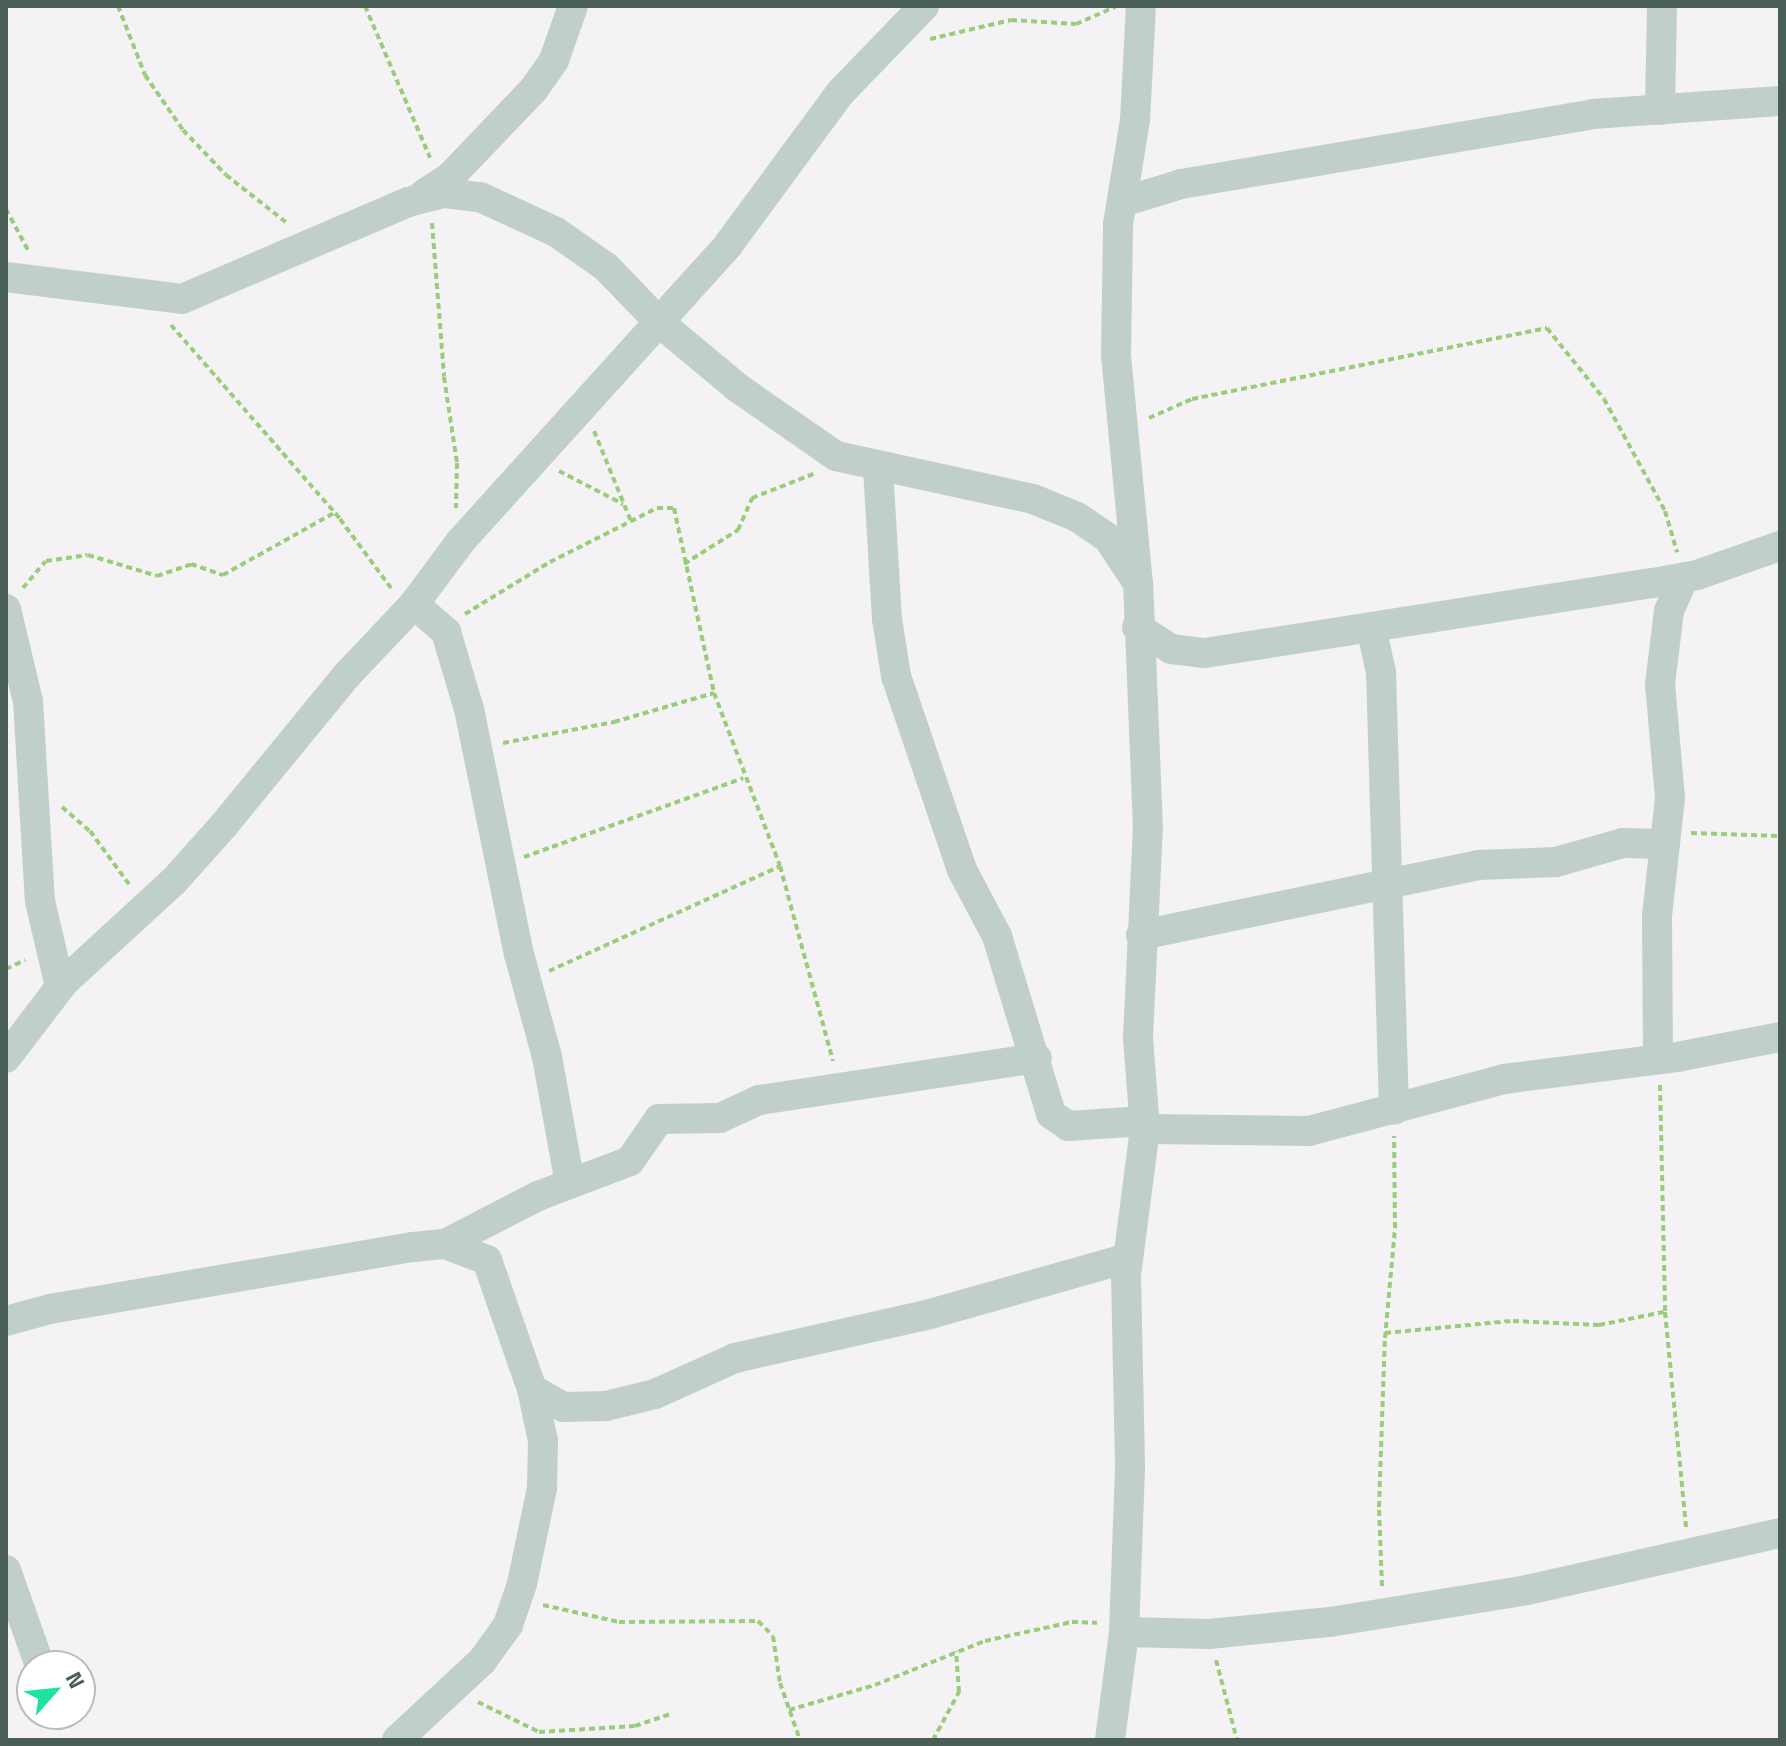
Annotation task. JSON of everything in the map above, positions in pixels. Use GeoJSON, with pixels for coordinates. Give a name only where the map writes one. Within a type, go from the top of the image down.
{"type":"FeatureCollection","features":[{"type":"Feature","properties":{"kind":"street"},"geometry":{"type":"LineString","coordinates":[[6,277],[44,278],[146,296],[192,297],[430,193],[534,89],[554,60],[573,6]]}},
{"type":"Feature","properties":{"kind":"street"},"geometry":{"type":"LineString","coordinates":[[6,1058],[60,987],[224,825],[315,711],[411,606],[460,542],[728,245],[840,93],[924,6]]}},
{"type":"Feature","properties":{"kind":"street"},"geometry":{"type":"LineString","coordinates":[[1110,1740],[1124,1628],[1128,1258],[1144,1125],[1138,1038],[1148,829],[1137,627],[1138,584],[1116,354],[1116,246],[1135,120],[1141,6]]}},
{"type":"Feature","properties":{"kind":"street"},"geometry":{"type":"LineString","coordinates":[[1660,110],[1662,6]]}},
{"type":"Feature","properties":{"kind":"street"},"geometry":{"type":"LineString","coordinates":[[1123,202],[1181,184],[1578,116],[1780,101]]}},
{"type":"Feature","properties":{"kind":"street"},"geometry":{"type":"LineString","coordinates":[[430,193],[480,197],[556,232],[627,285],[660,323],[813,443],[836,456],[878,468],[1033,499],[1077,517],[1108,538],[1138,584]]}},
{"type":"Feature","properties":{"kind":"street"},"geometry":{"type":"LineString","coordinates":[[878,468],[879,538],[896,676],[948,832],[997,936],[1037,1058],[1047,1104],[1059,1121],[1082,1126],[1309,1131],[1504,1079],[1658,1059],[1780,1037]]}},
{"type":"Feature","properties":{"kind":"street"},"geometry":{"type":"LineString","coordinates":[[1140,689],[1190,655],[1684,577],[1780,546]]}},
{"type":"Feature","properties":{"kind":"street"},"geometry":{"type":"LineString","coordinates":[[1658,1059],[1663,844],[1670,798],[1660,684],[1669,611],[1684,577]]}},
{"type":"Feature","properties":{"kind":"street"},"geometry":{"type":"LineString","coordinates":[[411,606],[446,632],[477,748],[527,984],[547,1057],[570,1183]]}},
{"type":"Feature","properties":{"kind":"street"},"geometry":{"type":"LineString","coordinates":[[6,610],[28,701],[36,785],[40,901],[60,987]]}},
{"type":"Feature","properties":{"kind":"street"},"geometry":{"type":"LineString","coordinates":[[1137,627],[1158,643],[1190,655]]}},
{"type":"Feature","properties":{"kind":"street"},"geometry":{"type":"LineString","coordinates":[[1371,627],[1381,672],[1394,1110]]}},
{"type":"Feature","properties":{"kind":"street"},"geometry":{"type":"LineString","coordinates":[[1141,935],[1507,861],[1556,862],[1634,842],[1663,844]]}},
{"type":"Feature","properties":{"kind":"street"},"geometry":{"type":"LineString","coordinates":[[6,1321],[50,1309],[445,1244],[570,1183],[635,1158],[659,1119],[720,1118],[759,1100],[1037,1058]]}},
{"type":"Feature","properties":{"kind":"street"},"geometry":{"type":"LineString","coordinates":[[397,1740],[482,1661],[516,1604],[544,1468],[532,1389],[487,1260],[445,1244]]}},
{"type":"Feature","properties":{"kind":"street"},"geometry":{"type":"LineString","coordinates":[[532,1389],[563,1407],[606,1406],[655,1394],[735,1358],[930,1314],[1128,1258]]}},
{"type":"Feature","properties":{"kind":"street"},"geometry":{"type":"LineString","coordinates":[[1124,1628],[1209,1634],[1384,1612],[1527,1590],[1780,1533]]}},
{"type":"Feature","properties":{"kind":"street"},"geometry":{"type":"LineString","coordinates":[[6,1570],[34,1650]]}},
{"type":"Feature","properties":{"kind":"path"},"geometry":{"type":"LineString","coordinates":[[118,6],[145,75],[183,130],[226,175],[311,244]]}},
{"type":"Feature","properties":{"kind":"path"},"geometry":{"type":"LineString","coordinates":[[365,6],[430,193],[433,256],[457,463],[460,542]]}},
{"type":"Feature","properties":{"kind":"path"},"geometry":{"type":"LineString","coordinates":[[916,43],[1011,20],[1083,23],[1117,6]]}},
{"type":"Feature","properties":{"kind":"path"},"geometry":{"type":"LineString","coordinates":[[6,209],[44,278]]}},
{"type":"Feature","properties":{"kind":"path"},"geometry":{"type":"LineString","coordinates":[[146,296],[411,606]]}},
{"type":"Feature","properties":{"kind":"path"},"geometry":{"type":"LineString","coordinates":[[1125,428],[1192,399],[1547,328],[1604,399],[1640,464],[1665,511],[1684,577]]}},
{"type":"Feature","properties":{"kind":"path"},"geometry":{"type":"LineString","coordinates":[[584,406],[631,521]]}},
{"type":"Feature","properties":{"kind":"path"},"geometry":{"type":"LineString","coordinates":[[530,465],[589,482],[625,505]]}},
{"type":"Feature","properties":{"kind":"path"},"geometry":{"type":"LineString","coordinates":[[684,564],[738,530],[755,496],[817,473]]}},
{"type":"Feature","properties":{"kind":"path"},"geometry":{"type":"LineString","coordinates":[[446,632],[485,600],[631,521],[672,506],[714,693],[743,778],[780,866],[817,1011],[843,1088]]}},
{"type":"Feature","properties":{"kind":"path"},"geometry":{"type":"LineString","coordinates":[[6,610],[38,570],[57,558],[104,556],[157,576],[198,564],[223,575],[334,513]]}},
{"type":"Feature","properties":{"kind":"path"},"geometry":{"type":"LineString","coordinates":[[477,748],[614,722],[714,693]]}},
{"type":"Feature","properties":{"kind":"path"},"geometry":{"type":"LineString","coordinates":[[500,858],[533,856],[743,778]]}},
{"type":"Feature","properties":{"kind":"path"},"geometry":{"type":"LineString","coordinates":[[36,785],[90,831],[144,907]]}},
{"type":"Feature","properties":{"kind":"path"},"geometry":{"type":"LineString","coordinates":[[1663,844],[1688,833],[1780,836]]}},
{"type":"Feature","properties":{"kind":"path"},"geometry":{"type":"LineString","coordinates":[[527,984],[572,958],[780,866]]}},
{"type":"Feature","properties":{"kind":"path"},"geometry":{"type":"LineString","coordinates":[[1658,1059],[1665,1312],[1688,1554]]}},
{"type":"Feature","properties":{"kind":"path"},"geometry":{"type":"LineString","coordinates":[[1384,1612],[1379,1507],[1385,1333],[1395,1228],[1394,1110]]}},
{"type":"Feature","properties":{"kind":"path"},"geometry":{"type":"LineString","coordinates":[[1385,1333],[1513,1321],[1599,1325],[1665,1312]]}},
{"type":"Feature","properties":{"kind":"path"},"geometry":{"type":"LineString","coordinates":[[516,1604],[553,1606],[619,1622],[758,1621],[773,1636],[789,1710],[800,1740]]}},
{"type":"Feature","properties":{"kind":"path"},"geometry":{"type":"LineString","coordinates":[[789,1710],[875,1685],[956,1651],[1072,1622],[1124,1628]]}},
{"type":"Feature","properties":{"kind":"path"},"geometry":{"type":"LineString","coordinates":[[1209,1634],[1237,1740]]}},
{"type":"Feature","properties":{"kind":"path"},"geometry":{"type":"LineString","coordinates":[[933,1740],[959,1692],[956,1651]]}},
{"type":"Feature","properties":{"kind":"path"},"geometry":{"type":"LineString","coordinates":[[440,1702],[479,1702],[539,1732],[635,1726],[673,1713]]}}]}
